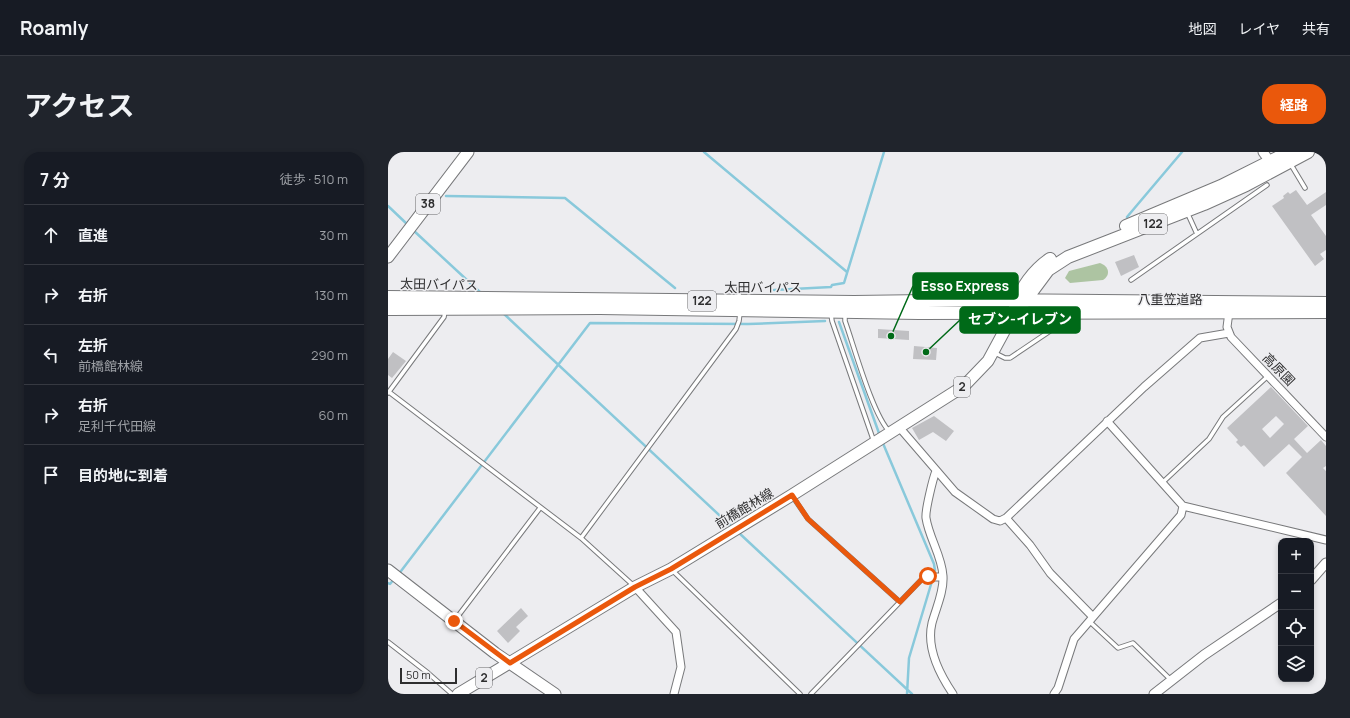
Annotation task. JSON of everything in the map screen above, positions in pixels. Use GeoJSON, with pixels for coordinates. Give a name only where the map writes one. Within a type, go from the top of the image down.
{"type":"FeatureCollection","features":[{"type":"Feature","properties":{"kind":"highway","name":"122"},"geometry":{"type":"LineString","coordinates":[[1022,301],[1030,278],[1052,258],[1221,186],[1270,161],[1308,152]]}},
{"type":"Feature","properties":{"kind":"highway","name":"122"},"geometry":{"type":"LineString","coordinates":[[1014,313],[1043,276],[1058,263],[1085,250],[1186,211],[1246,184],[1270,161]]}},
{"type":"Feature","properties":{"kind":"highway","name":"太田バイパス"},"geometry":{"type":"LineString","coordinates":[[389,300],[445,308],[739,306],[1022,301]]}},
{"type":"Feature","properties":{"kind":"highway","name":"太田バイパス"},"geometry":{"type":"LineString","coordinates":[[389,300],[739,306],[845,313],[1014,313]]}},
{"type":"Feature","properties":{"kind":"highway","name":"八重笠道路"},"geometry":{"type":"LineString","coordinates":[[1022,301],[1326,303]]}},
{"type":"Feature","properties":{"kind":"highway","name":"八重笠道路"},"geometry":{"type":"LineString","coordinates":[[1014,313],[1326,312]]}},
{"type":"Feature","properties":{"kind":"main road","name":"38"},"geometry":{"type":"LineString","coordinates":[[388,257],[468,152]]}},
{"type":"Feature","properties":{"kind":"main road","name":"前橋館林線"},"geometry":{"type":"LineString","coordinates":[[464,693],[510,663],[635,587],[671,569],[792,495],[964,386],[982,368],[994,352],[1014,313]]}},
{"type":"Feature","properties":{"kind":"main road"},"geometry":{"type":"LineString","coordinates":[[388,570],[510,663],[555,694]]}},
{"type":"Feature","properties":{"kind":"street"},"geometry":{"type":"LineString","coordinates":[[885,436],[936,471],[955,492],[993,519],[1000,521],[1006,518],[1107,421],[1200,338],[1229,333],[1228,312]]}},
{"type":"Feature","properties":{"kind":"street","name":"高原園"},"geometry":{"type":"LineString","coordinates":[[1229,333],[1325,433]]}},
{"type":"Feature","properties":{"kind":"street"},"geometry":{"type":"LineString","coordinates":[[1107,421],[1183,506],[1326,540]]}},
{"type":"Feature","properties":{"kind":"street"},"geometry":{"type":"LineString","coordinates":[[936,471],[926,518],[942,565],[940,577],[943,586],[932,624],[932,640],[938,670],[953,694]]}},
{"type":"Feature","properties":{"kind":"street"},"geometry":{"type":"LineString","coordinates":[[1054,694],[1058,688],[1074,639],[1181,515],[1183,506]]}},
{"type":"Feature","properties":{"kind":"street"},"geometry":{"type":"LineString","coordinates":[[1006,518],[1030,545],[1050,573],[1091,619]]}},
{"type":"Feature","properties":{"kind":"street"},"geometry":{"type":"LineString","coordinates":[[1314,577],[1326,564]]}},
{"type":"Feature","properties":{"kind":"street"},"geometry":{"type":"LineString","coordinates":[[926,577],[940,577]]}},
{"type":"Feature","properties":{"kind":"street"},"geometry":{"type":"LineString","coordinates":[[635,587],[676,632],[681,667],[674,694]]}},
{"type":"Feature","properties":{"kind":"street"},"geometry":{"type":"LineString","coordinates":[[1154,694],[1210,651],[1278,605]]}},
{"type":"Feature","properties":{"kind":"lane"},"geometry":{"type":"LineString","coordinates":[[1290,157],[1305,188]]}},
{"type":"Feature","properties":{"kind":"lane"},"geometry":{"type":"LineString","coordinates":[[1246,184],[1252,197]]}},
{"type":"Feature","properties":{"kind":"lane"},"geometry":{"type":"LineString","coordinates":[[1131,280],[1252,197],[1267,185]]}},
{"type":"Feature","properties":{"kind":"lane"},"geometry":{"type":"LineString","coordinates":[[1186,211],[1198,234]]}},
{"type":"Feature","properties":{"kind":"lane"},"geometry":{"type":"LineString","coordinates":[[581,538],[736,329],[739,321],[739,288]]}},
{"type":"Feature","properties":{"kind":"lane"},"geometry":{"type":"LineString","coordinates":[[445,308],[444,317],[388,393],[581,538],[635,587]]}},
{"type":"Feature","properties":{"kind":"lane"},"geometry":{"type":"LineString","coordinates":[[831,312],[832,321],[885,436]]}},
{"type":"Feature","properties":{"kind":"lane"},"geometry":{"type":"LineString","coordinates":[[845,313],[845,321],[871,396],[883,424],[885,436]]}},
{"type":"Feature","properties":{"kind":"lane"},"geometry":{"type":"LineString","coordinates":[[994,352],[1005,358],[1010,358],[1059,325]]}},
{"type":"Feature","properties":{"kind":"lane"},"geometry":{"type":"LineString","coordinates":[[1162,483],[1209,439],[1223,417],[1269,375]]}},
{"type":"Feature","properties":{"kind":"lane"},"geometry":{"type":"LineString","coordinates":[[792,495],[808,519],[900,602]]}},
{"type":"Feature","properties":{"kind":"lane"},"geometry":{"type":"LineString","coordinates":[[454,621],[540,508]]}},
{"type":"Feature","properties":{"kind":"lane"},"geometry":{"type":"LineString","coordinates":[[671,569],[800,694]]}},
{"type":"Feature","properties":{"kind":"lane"},"geometry":{"type":"LineString","coordinates":[[811,694],[926,577]]}},
{"type":"Feature","properties":{"kind":"lane"},"geometry":{"type":"LineString","coordinates":[[1091,619],[1118,648],[1133,643],[1171,681]]}},
{"type":"Feature","properties":{"kind":"lane"},"geometry":{"type":"LineString","coordinates":[[388,642],[452,694]]}},
{"type":"Feature","properties":{"kind":"green space"},"geometry":{"type":"Polygon","coordinates":[[[1100,263],[1107,268],[1108,271],[1106,278],[1103,280],[1070,283],[1065,278],[1069,271],[1100,263]]]}},
{"type":"Feature","properties":{"kind":"building"},"geometry":{"type":"Polygon","coordinates":[[[1296,190],[1307,205],[1326,192],[1326,205],[1311,215],[1326,236],[1326,250],[1320,254],[1324,259],[1315,266],[1272,206],[1284,198],[1283,196],[1288,192],[1290,194],[1296,190]]]}},
{"type":"Feature","properties":{"kind":"building"},"geometry":{"type":"Polygon","coordinates":[[[1134,255],[1139,267],[1121,276],[1115,262],[1134,255]]]}},
{"type":"Feature","properties":{"kind":"building"},"geometry":{"type":"Polygon","coordinates":[[[878,329],[909,331],[909,340],[878,338],[878,329]]]}},
{"type":"Feature","properties":{"kind":"building"},"geometry":{"type":"Polygon","coordinates":[[[914,346],[937,348],[936,360],[913,359],[914,346]]]}},
{"type":"Feature","properties":{"kind":"building"},"geometry":{"type":"Polygon","coordinates":[[[393,352],[406,361],[392,378],[388,375],[388,359],[393,352]]]}},
{"type":"Feature","properties":{"kind":"building"},"geometry":{"type":"Polygon","coordinates":[[[1271,387],[1308,426],[1294,439],[1307,453],[1321,440],[1326,446],[1326,466],[1323,468],[1326,471],[1326,516],[1286,473],[1302,457],[1289,444],[1264,467],[1244,445],[1241,447],[1236,442],[1238,440],[1227,428],[1271,387]],[[1276,416],[1262,429],[1270,438],[1284,424],[1276,416]]]}},
{"type":"Feature","properties":{"kind":"building"},"geometry":{"type":"Polygon","coordinates":[[[934,416],[954,431],[946,441],[933,432],[919,440],[912,428],[934,416]]]}},
{"type":"Feature","properties":{"kind":"building"},"geometry":{"type":"Polygon","coordinates":[[[521,608],[528,616],[516,627],[520,631],[508,643],[497,631],[521,608]]]}},
{"type":"Feature","properties":{"kind":"waterway"},"geometry":{"type":"LineString","coordinates":[[704,152],[847,272]]}},
{"type":"Feature","properties":{"kind":"waterway"},"geometry":{"type":"LineString","coordinates":[[774,290],[831,287],[832,285],[844,283],[884,152]]}},
{"type":"Feature","properties":{"kind":"waterway"},"geometry":{"type":"LineString","coordinates":[[1127,217],[1182,152]]}},
{"type":"Feature","properties":{"kind":"waterway"},"geometry":{"type":"LineString","coordinates":[[446,196],[565,198],[675,288]]}},
{"type":"Feature","properties":{"kind":"waterway"},"geometry":{"type":"LineString","coordinates":[[388,206],[408,225]]}},
{"type":"Feature","properties":{"kind":"waterway"},"geometry":{"type":"LineString","coordinates":[[413,230],[481,293]]}},
{"type":"Feature","properties":{"kind":"waterway"},"geometry":{"type":"LineString","coordinates":[[503,313],[733,528]]}},
{"type":"Feature","properties":{"kind":"waterway"},"geometry":{"type":"LineString","coordinates":[[398,575],[590,323],[748,324],[825,321]]}},
{"type":"Feature","properties":{"kind":"waterway"},"geometry":{"type":"LineString","coordinates":[[839,322],[880,436]]}},
{"type":"Feature","properties":{"kind":"waterway"},"geometry":{"type":"LineString","coordinates":[[882,441],[934,564],[935,571],[909,658],[907,694]]}},
{"type":"Feature","properties":{"kind":"waterway"},"geometry":{"type":"LineString","coordinates":[[738,532],[912,694]]}},
{"type":"Feature","properties":{"kind":"waterway"},"geometry":{"type":"LineString","coordinates":[[388,583],[390,584],[395,578]]}},
{"type":"Feature","properties":{"kind":"place","name":"Esso Express"},"geometry":{"type":"Point","coordinates":[891,336]}},
{"type":"Feature","properties":{"kind":"place","name":"セブン-イレブン"},"geometry":{"type":"Point","coordinates":[926,352]}},
{"type":"Feature","properties":{"kind":"route"},"geometry":{"type":"LineString","coordinates":[[454,621],[510,663],[635,587],[671,569],[792,495],[808,519],[900,602],[924,577],[928,576]]}}]}
